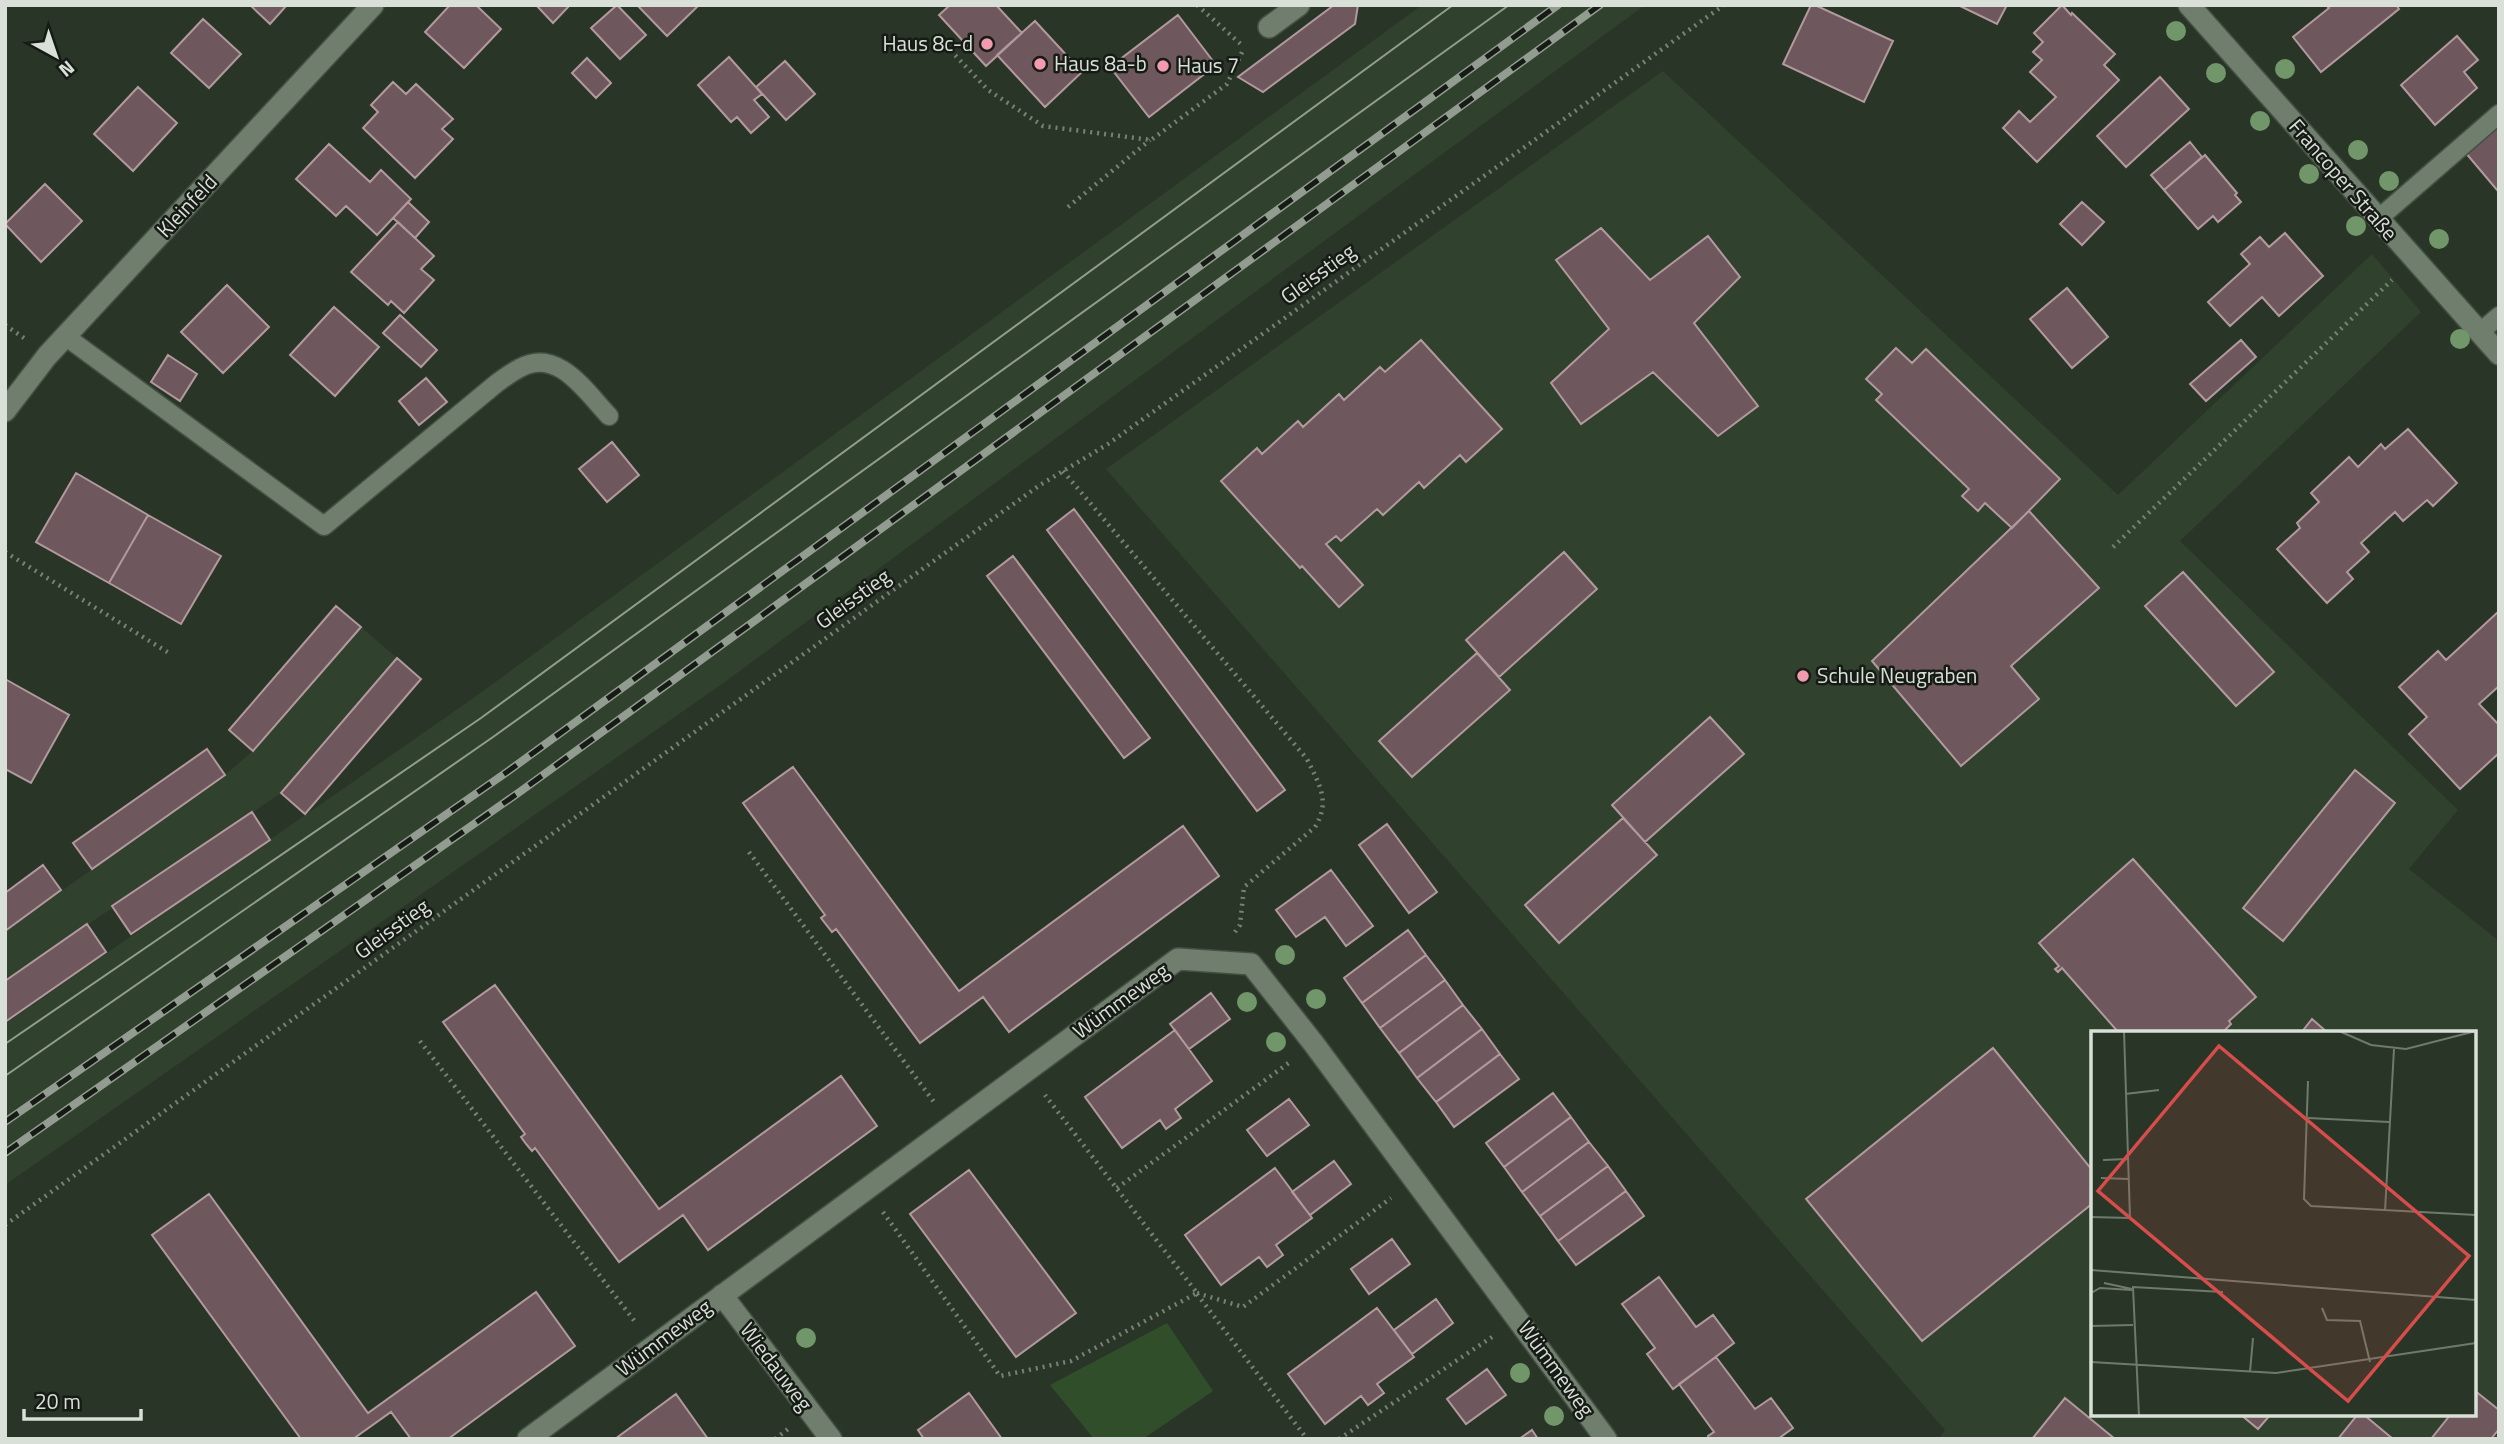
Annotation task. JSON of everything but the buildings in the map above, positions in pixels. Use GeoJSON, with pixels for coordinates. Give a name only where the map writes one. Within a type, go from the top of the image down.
{"type":"FeatureCollection","features":[{"type":"Feature","properties":{"kind":"street","name":"Kleinfeld"},"geometry":{"type":"LineString","coordinates":[[5,411],[65,336],[373,5]]}},
{"type":"Feature","properties":{"kind":"street"},"geometry":{"type":"LineString","coordinates":[[1269,27],[1299,5]]}},
{"type":"Feature","properties":{"kind":"street","name":"Francoper Straße"},"geometry":{"type":"LineString","coordinates":[[2189,5],[2499,354]]}},
{"type":"Feature","properties":{"kind":"street","name":"Wümmeweg"},"geometry":{"type":"LineString","coordinates":[[528,1439],[1178,959],[1251,964],[1314,1044],[1606,1439]]}},
{"type":"Feature","properties":{"kind":"street","name":"Wiedauweg"},"geometry":{"type":"LineString","coordinates":[[722,1295],[831,1439]]}},
{"type":"Feature","properties":{"kind":"lane"},"geometry":{"type":"LineString","coordinates":[[2378,219],[2499,114]]}},
{"type":"Feature","properties":{"kind":"lane"},"geometry":{"type":"LineString","coordinates":[[2480,333],[2499,316]]}},
{"type":"Feature","properties":{"kind":"lane"},"geometry":{"type":"LineString","coordinates":[[65,336],[324,526],[497,383],[522,367],[544,361],[564,369],[609,416]]}},
{"type":"Feature","properties":{"kind":"path"},"geometry":{"type":"LineString","coordinates":[[1197,5],[1244,48]]}},
{"type":"Feature","properties":{"kind":"path","name":"Gleisstieg"},"geometry":{"type":"LineString","coordinates":[[5,1225],[1040,485],[1108,444],[1724,5]]}},
{"type":"Feature","properties":{"kind":"path"},"geometry":{"type":"LineString","coordinates":[[1068,207],[1151,140],[1227,84],[1244,48],[1269,27]]}},
{"type":"Feature","properties":{"kind":"path"},"geometry":{"type":"LineString","coordinates":[[936,35],[988,90],[1043,126],[1151,140]]}},
{"type":"Feature","properties":{"kind":"path"},"geometry":{"type":"LineString","coordinates":[[2113,547],[2413,260]]}},
{"type":"Feature","properties":{"kind":"path"},"geometry":{"type":"LineString","coordinates":[[1063,471],[1307,759],[1322,790],[1322,814],[1315,827],[1244,887],[1240,925],[1215,962]]}},
{"type":"Feature","properties":{"kind":"path"},"geometry":{"type":"LineString","coordinates":[[5,552],[169,653]]}},
{"type":"Feature","properties":{"kind":"path"},"geometry":{"type":"LineString","coordinates":[[749,852],[952,1126]]}},
{"type":"Feature","properties":{"kind":"path"},"geometry":{"type":"LineString","coordinates":[[420,1041],[653,1346]]}},
{"type":"Feature","properties":{"kind":"path"},"geometry":{"type":"LineString","coordinates":[[1116,1188],[1314,1044]]}},
{"type":"Feature","properties":{"kind":"path"},"geometry":{"type":"LineString","coordinates":[[1027,1071],[1307,1439]]}},
{"type":"Feature","properties":{"kind":"path"},"geometry":{"type":"LineString","coordinates":[[867,1188],[1000,1376],[1071,1361],[1197,1293],[1243,1307],[1415,1181]]}},
{"type":"Feature","properties":{"kind":"path"},"geometry":{"type":"LineString","coordinates":[[1339,1439],[1519,1319]]}},
{"type":"Feature","properties":{"kind":"shaded area"},"geometry":{"type":"Polygon","coordinates":[[[1422,5],[1645,5],[722,684],[5,1185],[5,1024],[472,699],[1422,5]]]}},
{"type":"Feature","properties":{"kind":"shaded area","name":"Schule Neugraben"},"geometry":{"type":"Polygon","coordinates":[[[1663,71],[2118,495],[2372,254],[2421,312],[2180,541],[2458,810],[2409,869],[2499,941],[2499,1439],[1939,1439],[1945,1430],[1106,469],[1663,71]]]}},
{"type":"Feature","properties":{"kind":"shaded area"},"geometry":{"type":"Polygon","coordinates":[[[361,627],[397,658],[281,793],[5,981],[5,931],[225,775],[253,751],[361,627]]]}},
{"type":"Feature","properties":{"kind":"green space"},"geometry":{"type":"Polygon","coordinates":[[[1167,1323],[1213,1391],[1143,1439],[1094,1439],[1050,1385],[1167,1323]]]}},
{"type":"Feature","properties":{"kind":"tram line"},"geometry":{"type":"LineString","coordinates":[[5,1044],[481,718],[1453,5]]}},
{"type":"Feature","properties":{"kind":"tram line"},"geometry":{"type":"LineString","coordinates":[[5,1076],[493,737],[1509,5]]}},
{"type":"Feature","properties":{"kind":"railway"},"geometry":{"type":"LineString","coordinates":[[5,1122],[507,772],[1558,5]]}},
{"type":"Feature","properties":{"kind":"railway"},"geometry":{"type":"LineString","coordinates":[[5,1153],[521,791],[1600,5]]}},
{"type":"Feature","properties":{"kind":"place","name":"Haus 8c-d"},"geometry":{"type":"Point","coordinates":[987,44]}},
{"type":"Feature","properties":{"kind":"place","name":"Haus 8a-b"},"geometry":{"type":"Point","coordinates":[1040,64]}},
{"type":"Feature","properties":{"kind":"place","name":"Haus 7"},"geometry":{"type":"Point","coordinates":[1163,66]}},
{"type":"Feature","properties":{"kind":"place","name":"Schule Neugraben"},"geometry":{"type":"Point","coordinates":[1803,676]}}]}
